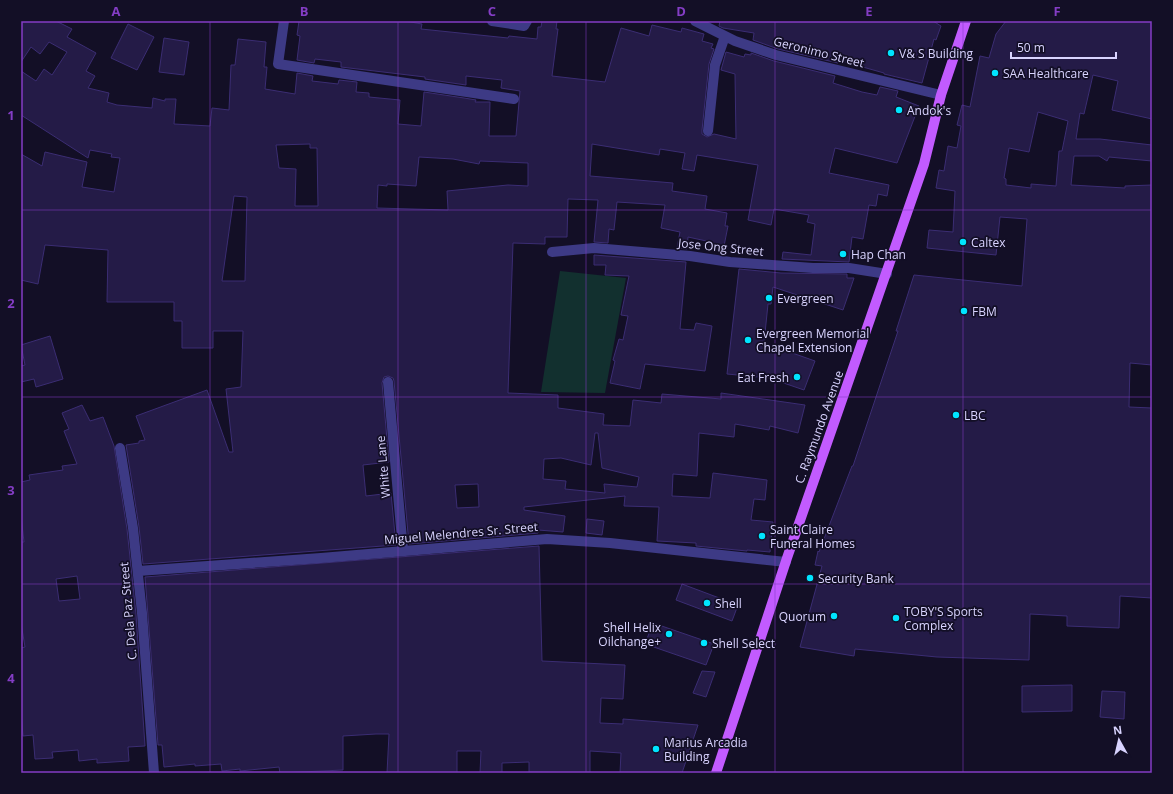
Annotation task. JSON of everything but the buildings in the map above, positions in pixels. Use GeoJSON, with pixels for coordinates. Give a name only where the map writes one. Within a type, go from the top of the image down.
{"type":"FeatureCollection","features":[{"type":"Feature","properties":{"kind":"main road","name":"C. Raymundo Avenue"},"geometry":{"type":"LineString","coordinates":[[716,773],[786,562],[924,164],[941,95],[966,21]]}},
{"type":"Feature","properties":{"kind":"street"},"geometry":{"type":"LineString","coordinates":[[284,21],[278,64],[514,99]]}},
{"type":"Feature","properties":{"kind":"street"},"geometry":{"type":"LineString","coordinates":[[492,21],[524,26],[527,21]]}},
{"type":"Feature","properties":{"kind":"street","name":"Geronimo Street"},"geometry":{"type":"LineString","coordinates":[[695,21],[725,36],[776,55],[941,95]]}},
{"type":"Feature","properties":{"kind":"street"},"geometry":{"type":"LineString","coordinates":[[708,131],[714,73],[725,36]]}},
{"type":"Feature","properties":{"kind":"street","name":"Jose Ong Street"},"geometry":{"type":"LineString","coordinates":[[552,252],[594,248],[690,256],[730,262],[813,268],[849,268],[887,274]]}},
{"type":"Feature","properties":{"kind":"street","name":"White Lane"},"geometry":{"type":"LineString","coordinates":[[388,382],[403,550]]}},
{"type":"Feature","properties":{"kind":"street","name":"C. Dela Paz Street"},"geometry":{"type":"LineString","coordinates":[[120,448],[133,528],[138,571],[154,773]]}},
{"type":"Feature","properties":{"kind":"street","name":"Miguel Melendres Sr. Street"},"geometry":{"type":"LineString","coordinates":[[138,571],[321,558],[547,539],[625,544],[786,562]]}},
{"type":"Feature","properties":{"kind":"green space"},"geometry":{"type":"Polygon","coordinates":[[[560,271],[626,278],[605,393],[541,392],[560,271]]]}},
{"type":"Feature","properties":{"kind":"place","name":"V& S Building"},"geometry":{"type":"Point","coordinates":[891,53]}},
{"type":"Feature","properties":{"kind":"place","name":"SAA Healthcare"},"geometry":{"type":"Point","coordinates":[995,73]}},
{"type":"Feature","properties":{"kind":"place","name":"Andok's"},"geometry":{"type":"Point","coordinates":[899,110]}},
{"type":"Feature","properties":{"kind":"place","name":"Caltex"},"geometry":{"type":"Point","coordinates":[963,242]}},
{"type":"Feature","properties":{"kind":"place","name":"Hap Chan"},"geometry":{"type":"Point","coordinates":[843,254]}},
{"type":"Feature","properties":{"kind":"place","name":"Evergreen"},"geometry":{"type":"Point","coordinates":[769,298]}},
{"type":"Feature","properties":{"kind":"place","name":"FBM"},"geometry":{"type":"Point","coordinates":[964,311]}},
{"type":"Feature","properties":{"kind":"place","name":"Evergreen Memorial Chapel Extension"},"geometry":{"type":"Point","coordinates":[748,340]}},
{"type":"Feature","properties":{"kind":"place","name":"Eat Fresh"},"geometry":{"type":"Point","coordinates":[797,377]}},
{"type":"Feature","properties":{"kind":"place","name":"LBC"},"geometry":{"type":"Point","coordinates":[956,415]}},
{"type":"Feature","properties":{"kind":"place","name":"Saint Claire Funeral Homes"},"geometry":{"type":"Point","coordinates":[762,536]}},
{"type":"Feature","properties":{"kind":"place","name":"Security Bank"},"geometry":{"type":"Point","coordinates":[810,578]}},
{"type":"Feature","properties":{"kind":"place","name":"Shell"},"geometry":{"type":"Point","coordinates":[707,603]}},
{"type":"Feature","properties":{"kind":"place","name":"Quorum"},"geometry":{"type":"Point","coordinates":[834,616]}},
{"type":"Feature","properties":{"kind":"place","name":"TOBY'S Sports Complex"},"geometry":{"type":"Point","coordinates":[896,618]}},
{"type":"Feature","properties":{"kind":"place","name":"Shell Helix Oilchange+"},"geometry":{"type":"Point","coordinates":[669,634]}},
{"type":"Feature","properties":{"kind":"place","name":"Shell Select"},"geometry":{"type":"Point","coordinates":[704,643]}},
{"type":"Feature","properties":{"kind":"place","name":"Marius Arcadia Building"},"geometry":{"type":"Point","coordinates":[656,749]}}]}
